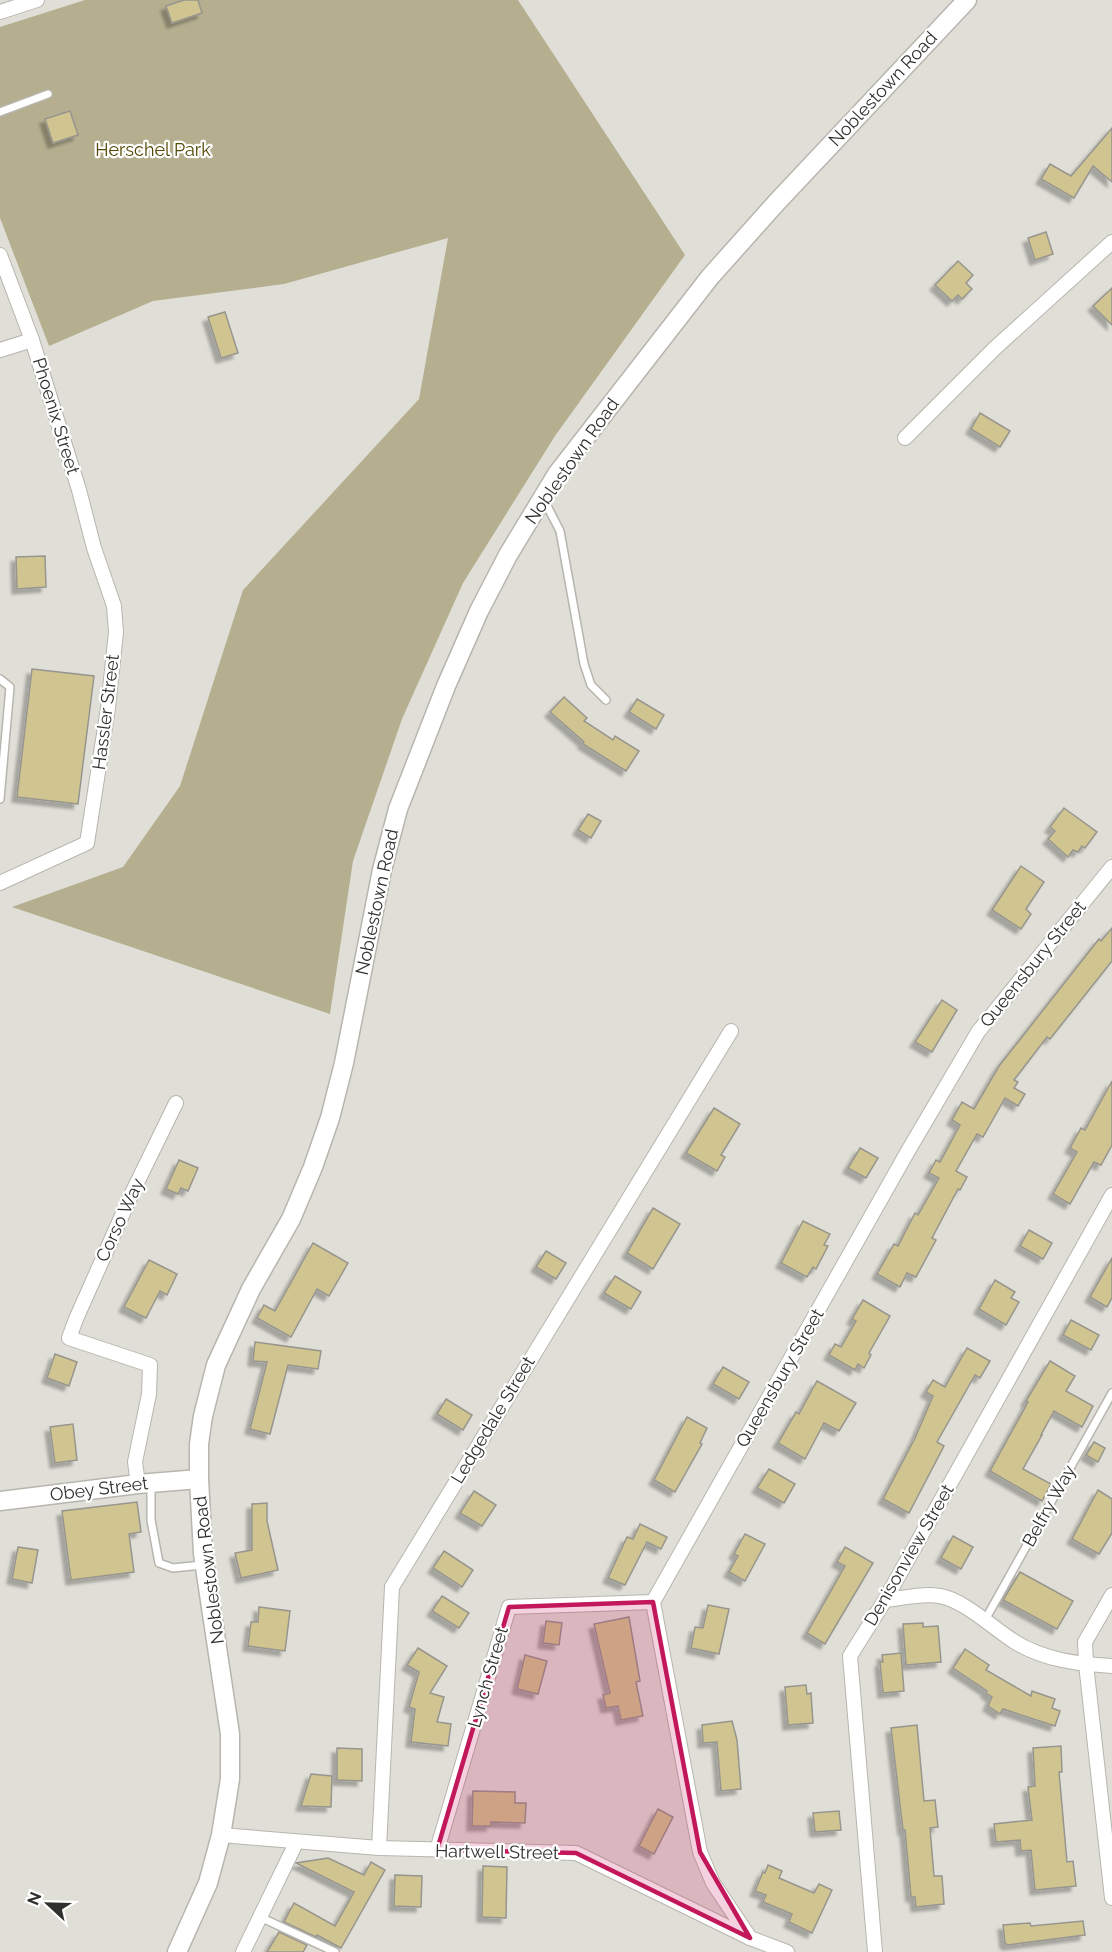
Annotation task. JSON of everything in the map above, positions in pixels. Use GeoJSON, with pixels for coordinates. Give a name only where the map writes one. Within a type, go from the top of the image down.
{"type":"FeatureCollection","features":[{"type":"Feature","properties":{"kind":"main road","name":"Noblestown Road"},"geometry":{"type":"LineString","coordinates":[[177,1952],[208,1884],[221,1835],[230,1779],[230,1734],[205,1565],[199,1479],[199,1444],[203,1416],[216,1365],[251,1289],[291,1219],[330,1118],[344,1063],[382,870],[398,809],[446,686],[479,611],[508,555],[571,456],[710,277],[777,202],[967,0]]}},
{"type":"Feature","properties":{"kind":"main road","name":"Obey Street"},"geometry":{"type":"LineString","coordinates":[[0,1501],[145,1483],[199,1479]]}},
{"type":"Feature","properties":{"kind":"street"},"geometry":{"type":"LineString","coordinates":[[0,12],[37,0]]}},
{"type":"Feature","properties":{"kind":"street"},"geometry":{"type":"LineString","coordinates":[[905,438],[995,348],[1112,242]]}},
{"type":"Feature","properties":{"kind":"street"},"geometry":{"type":"LineString","coordinates":[[0,255],[32,340]]}},
{"type":"Feature","properties":{"kind":"street","name":"Phoenix Street"},"geometry":{"type":"LineString","coordinates":[[1,347],[32,340],[79,490]]}},
{"type":"Feature","properties":{"kind":"street","name":"Hassler Street"},"geometry":{"type":"LineString","coordinates":[[0,883],[87,843],[108,708],[116,632],[114,606],[94,548],[79,490]]}},
{"type":"Feature","properties":{"kind":"street","name":"Queensbury Street"},"geometry":{"type":"LineString","coordinates":[[652,1602],[978,1032],[1112,867]]}},
{"type":"Feature","properties":{"kind":"street","name":"Ledgedale Street"},"geometry":{"type":"LineString","coordinates":[[379,1848],[392,1587],[731,1031]]}},
{"type":"Feature","properties":{"kind":"street","name":"Corso Way"},"geometry":{"type":"LineString","coordinates":[[145,1483],[135,1462],[149,1394],[150,1365],[69,1338],[75,1319],[132,1193],[176,1103]]}},
{"type":"Feature","properties":{"kind":"street","name":"Denisonview Street"},"geometry":{"type":"LineString","coordinates":[[875,1952],[850,1656],[885,1600],[1112,1195]]}},
{"type":"Feature","properties":{"kind":"street"},"geometry":{"type":"LineString","coordinates":[[1112,1595],[1085,1642],[1112,1898]]}},
{"type":"Feature","properties":{"kind":"street"},"geometry":{"type":"LineString","coordinates":[[885,1600],[914,1596],[941,1596],[964,1606],[1015,1642],[1049,1659],[1112,1666]]}},
{"type":"Feature","properties":{"kind":"street"},"geometry":{"type":"LineString","coordinates":[[652,1602],[700,1852],[712,1883],[750,1938]]}},
{"type":"Feature","properties":{"kind":"street","name":"Lynch Street"},"geometry":{"type":"LineString","coordinates":[[437,1851],[509,1607],[652,1602]]}},
{"type":"Feature","properties":{"kind":"street","name":"Hartwell Street"},"geometry":{"type":"LineString","coordinates":[[221,1835],[296,1843],[437,1851],[576,1853],[750,1938],[788,1952]]}},
{"type":"Feature","properties":{"kind":"street"},"geometry":{"type":"LineString","coordinates":[[243,1952],[296,1843]]}},
{"type":"Feature","properties":{"kind":"lane"},"geometry":{"type":"LineString","coordinates":[[0,112],[48,94]]}},
{"type":"Feature","properties":{"kind":"lane"},"geometry":{"type":"LineString","coordinates":[[543,497],[560,531],[584,664],[591,685],[606,700]]}},
{"type":"Feature","properties":{"kind":"lane"},"geometry":{"type":"LineString","coordinates":[[0,679],[10,687],[0,799]]}},
{"type":"Feature","properties":{"kind":"lane","name":"Belfry Way"},"geometry":{"type":"LineString","coordinates":[[985,1620],[1112,1392]]}},
{"type":"Feature","properties":{"kind":"lane"},"geometry":{"type":"LineString","coordinates":[[145,1483],[159,1563],[173,1568],[205,1565]]}},
{"type":"Feature","properties":{"kind":"lane"},"geometry":{"type":"LineString","coordinates":[[260,1917],[334,1952]]}},
{"type":"Feature","properties":{"kind":"highlighted area"},"geometry":{"type":"Polygon","coordinates":[[[653,1602],[700,1852],[750,1938],[576,1853],[437,1850],[509,1607],[653,1602]]]}},
{"type":"Feature","properties":{"kind":"green space","name":"Herschel Park"},"geometry":{"type":"Polygon","coordinates":[[[85,0],[518,0],[685,255],[555,436],[463,583],[402,719],[353,861],[330,1014],[12,907],[123,867],[180,786],[243,590],[419,399],[448,238],[284,284],[153,301],[49,346],[0,218],[0,27],[85,0]]]}},
{"type":"Feature","properties":{"kind":"building"},"geometry":{"type":"Polygon","coordinates":[[[184,0],[198,0],[202,13],[172,23],[166,6],[184,0]]]}},
{"type":"Feature","properties":{"kind":"building"},"geometry":{"type":"Polygon","coordinates":[[[70,111],[78,135],[53,143],[45,119],[70,111]]]}},
{"type":"Feature","properties":{"kind":"building"},"geometry":{"type":"Polygon","coordinates":[[[1112,128],[1112,182],[1093,166],[1074,198],[1041,179],[1050,164],[1071,176],[1112,128]]]}},
{"type":"Feature","properties":{"kind":"building"},"geometry":{"type":"Polygon","coordinates":[[[1046,232],[1053,254],[1035,260],[1028,238],[1046,232]]]}},
{"type":"Feature","properties":{"kind":"building"},"geometry":{"type":"Polygon","coordinates":[[[958,261],[973,275],[966,283],[972,289],[962,299],[958,295],[952,301],[935,285],[958,261]]]}},
{"type":"Feature","properties":{"kind":"building"},"geometry":{"type":"Polygon","coordinates":[[[1112,288],[1112,325],[1093,306],[1112,288]]]}},
{"type":"Feature","properties":{"kind":"building"},"geometry":{"type":"Polygon","coordinates":[[[225,312],[238,353],[221,358],[208,317],[225,312]]]}},
{"type":"Feature","properties":{"kind":"building"},"geometry":{"type":"Polygon","coordinates":[[[980,413],[1010,431],[1000,447],[971,429],[980,413]]]}},
{"type":"Feature","properties":{"kind":"building"},"geometry":{"type":"Polygon","coordinates":[[[45,556],[46,587],[17,589],[16,557],[45,556]]]}},
{"type":"Feature","properties":{"kind":"building"},"geometry":{"type":"Polygon","coordinates":[[[32,669],[94,676],[78,804],[17,797],[32,669]]]}},
{"type":"Feature","properties":{"kind":"building"},"geometry":{"type":"Polygon","coordinates":[[[564,697],[587,718],[584,721],[613,740],[615,736],[639,751],[626,771],[583,744],[584,742],[550,712],[564,697]]]}},
{"type":"Feature","properties":{"kind":"building"},"geometry":{"type":"Polygon","coordinates":[[[637,699],[664,715],[656,729],[629,712],[637,699]]]}},
{"type":"Feature","properties":{"kind":"building"},"geometry":{"type":"Polygon","coordinates":[[[1064,808],[1097,832],[1085,848],[1082,846],[1078,852],[1073,850],[1068,857],[1048,839],[1055,831],[1050,827],[1064,808]]]}},
{"type":"Feature","properties":{"kind":"building"},"geometry":{"type":"Polygon","coordinates":[[[588,814],[601,821],[591,838],[578,830],[588,814]]]}},
{"type":"Feature","properties":{"kind":"building"},"geometry":{"type":"Polygon","coordinates":[[[1021,866],[1044,882],[1026,909],[1031,914],[1021,929],[992,910],[1021,866]]]}},
{"type":"Feature","properties":{"kind":"building"},"geometry":{"type":"Polygon","coordinates":[[[1112,928],[1112,961],[1050,1039],[1047,1037],[1014,1080],[1018,1082],[1014,1088],[1025,1094],[1018,1106],[1005,1098],[983,1137],[977,1134],[956,1171],[967,1177],[960,1190],[958,1189],[932,1238],[936,1240],[916,1277],[907,1273],[900,1287],[877,1274],[894,1244],[898,1246],[915,1213],[918,1215],[939,1178],[929,1173],[936,1160],[940,1162],[960,1125],[952,1120],[962,1102],[974,1109],[999,1066],[1099,939],[1101,941],[1112,928]]]}},
{"type":"Feature","properties":{"kind":"building"},"geometry":{"type":"Polygon","coordinates":[[[942,1000],[957,1010],[932,1052],[915,1042],[942,1000]]]}},
{"type":"Feature","properties":{"kind":"building"},"geometry":{"type":"Polygon","coordinates":[[[1112,1081],[1112,1145],[1101,1165],[1094,1162],[1070,1204],[1053,1194],[1077,1152],[1070,1148],[1081,1128],[1085,1130],[1112,1081]]]}},
{"type":"Feature","properties":{"kind":"building"},"geometry":{"type":"Polygon","coordinates":[[[714,1108],[740,1124],[721,1155],[725,1157],[717,1171],[686,1153],[714,1108]]]}},
{"type":"Feature","properties":{"kind":"building"},"geometry":{"type":"Polygon","coordinates":[[[860,1148],[878,1158],[866,1178],[848,1168],[860,1148]]]}},
{"type":"Feature","properties":{"kind":"building"},"geometry":{"type":"Polygon","coordinates":[[[179,1160],[198,1168],[188,1191],[181,1188],[178,1194],[166,1189],[179,1160]]]}},
{"type":"Feature","properties":{"kind":"building"},"geometry":{"type":"Polygon","coordinates":[[[653,1208],[680,1224],[653,1269],[627,1253],[653,1208]]]}},
{"type":"Feature","properties":{"kind":"building"},"geometry":{"type":"Polygon","coordinates":[[[803,1221],[830,1234],[824,1245],[828,1246],[816,1269],[813,1267],[807,1277],[781,1263],[803,1221]]]}},
{"type":"Feature","properties":{"kind":"building"},"geometry":{"type":"Polygon","coordinates":[[[1029,1230],[1052,1243],[1043,1259],[1020,1246],[1029,1230]]]}},
{"type":"Feature","properties":{"kind":"building"},"geometry":{"type":"Polygon","coordinates":[[[313,1243],[348,1263],[329,1296],[317,1289],[291,1337],[257,1318],[264,1305],[275,1311],[313,1243]]]}},
{"type":"Feature","properties":{"kind":"building"},"geometry":{"type":"Polygon","coordinates":[[[546,1251],[566,1263],[556,1279],[536,1267],[546,1251]]]}},
{"type":"Feature","properties":{"kind":"building"},"geometry":{"type":"Polygon","coordinates":[[[1112,1258],[1112,1298],[1107,1307],[1090,1297],[1112,1258]]]}},
{"type":"Feature","properties":{"kind":"building"},"geometry":{"type":"Polygon","coordinates":[[[149,1260],[177,1274],[167,1295],[160,1291],[146,1318],[124,1307],[149,1260]]]}},
{"type":"Feature","properties":{"kind":"building"},"geometry":{"type":"Polygon","coordinates":[[[615,1276],[641,1292],[631,1309],[604,1293],[615,1276]]]}},
{"type":"Feature","properties":{"kind":"building"},"geometry":{"type":"Polygon","coordinates":[[[995,1280],[1015,1292],[1011,1298],[1019,1302],[1006,1325],[979,1309],[995,1280]]]}},
{"type":"Feature","properties":{"kind":"building"},"geometry":{"type":"Polygon","coordinates":[[[863,1300],[890,1316],[869,1353],[871,1355],[864,1368],[858,1364],[855,1370],[829,1355],[835,1344],[841,1347],[856,1321],[852,1319],[863,1300]]]}},
{"type":"Feature","properties":{"kind":"building"},"geometry":{"type":"Polygon","coordinates":[[[1071,1320],[1099,1335],[1091,1350],[1063,1335],[1071,1320]]]}},
{"type":"Feature","properties":{"kind":"building"},"geometry":{"type":"Polygon","coordinates":[[[255,1342],[321,1351],[318,1369],[288,1365],[270,1434],[250,1429],[267,1362],[253,1361],[255,1342]]]}},
{"type":"Feature","properties":{"kind":"building"},"geometry":{"type":"Polygon","coordinates":[[[967,1348],[990,1361],[980,1378],[975,1375],[937,1442],[944,1446],[909,1513],[883,1499],[915,1438],[933,1396],[926,1392],[933,1380],[945,1387],[967,1348]]]}},
{"type":"Feature","properties":{"kind":"building"},"geometry":{"type":"Polygon","coordinates":[[[55,1354],[77,1362],[69,1386],[47,1378],[55,1354]]]}},
{"type":"Feature","properties":{"kind":"building"},"geometry":{"type":"Polygon","coordinates":[[[1050,1361],[1075,1376],[1066,1391],[1093,1406],[1082,1427],[1054,1411],[1041,1435],[1023,1469],[1051,1484],[1042,1501],[990,1471],[1028,1402],[1026,1401],[1050,1361]]]}},
{"type":"Feature","properties":{"kind":"building"},"geometry":{"type":"Polygon","coordinates":[[[723,1367],[749,1382],[739,1399],[713,1384],[723,1367]]]}},
{"type":"Feature","properties":{"kind":"building"},"geometry":{"type":"Polygon","coordinates":[[[817,1381],[856,1403],[839,1431],[824,1423],[805,1459],[778,1443],[796,1412],[799,1414],[817,1381]]]}},
{"type":"Feature","properties":{"kind":"building"},"geometry":{"type":"Polygon","coordinates":[[[446,1399],[472,1415],[463,1430],[437,1414],[446,1399]]]}},
{"type":"Feature","properties":{"kind":"building"},"geometry":{"type":"Polygon","coordinates":[[[687,1417],[707,1428],[700,1443],[702,1444],[675,1492],[654,1480],[687,1417]]]}},
{"type":"Feature","properties":{"kind":"building"},"geometry":{"type":"Polygon","coordinates":[[[73,1424],[77,1460],[55,1463],[50,1427],[73,1424]]]}},
{"type":"Feature","properties":{"kind":"building"},"geometry":{"type":"Polygon","coordinates":[[[1094,1442],[1105,1448],[1098,1462],[1086,1455],[1094,1442]]]}},
{"type":"Feature","properties":{"kind":"building"},"geometry":{"type":"Polygon","coordinates":[[[769,1469],[795,1484],[784,1503],[757,1488],[769,1469]]]}},
{"type":"Feature","properties":{"kind":"building"},"geometry":{"type":"Polygon","coordinates":[[[1098,1490],[1112,1499],[1112,1533],[1099,1554],[1072,1539],[1098,1490]]]}},
{"type":"Feature","properties":{"kind":"building"},"geometry":{"type":"Polygon","coordinates":[[[474,1491],[496,1505],[482,1526],[460,1513],[474,1491]]]}},
{"type":"Feature","properties":{"kind":"building"},"geometry":{"type":"Polygon","coordinates":[[[137,1502],[141,1532],[129,1534],[134,1572],[71,1580],[62,1511],[137,1502]]]}},
{"type":"Feature","properties":{"kind":"building"},"geometry":{"type":"Polygon","coordinates":[[[267,1503],[267,1521],[278,1570],[241,1578],[235,1553],[252,1550],[252,1504],[267,1503]]]}},
{"type":"Feature","properties":{"kind":"building"},"geometry":{"type":"Polygon","coordinates":[[[640,1524],[667,1537],[661,1549],[647,1542],[625,1585],[608,1578],[627,1537],[633,1539],[640,1524]]]}},
{"type":"Feature","properties":{"kind":"building"},"geometry":{"type":"Polygon","coordinates":[[[745,1534],[765,1544],[745,1581],[729,1572],[738,1556],[734,1554],[745,1534]]]}},
{"type":"Feature","properties":{"kind":"building"},"geometry":{"type":"Polygon","coordinates":[[[953,1536],[973,1547],[961,1569],[941,1558],[953,1536]]]}},
{"type":"Feature","properties":{"kind":"building"},"geometry":{"type":"Polygon","coordinates":[[[18,1547],[38,1550],[32,1583],[12,1579],[18,1547]]]}},
{"type":"Feature","properties":{"kind":"building"},"geometry":{"type":"Polygon","coordinates":[[[845,1547],[873,1563],[825,1644],[807,1633],[845,1566],[837,1562],[845,1547]]]}},
{"type":"Feature","properties":{"kind":"building"},"geometry":{"type":"Polygon","coordinates":[[[444,1551],[473,1570],[462,1587],[433,1568],[444,1551]]]}},
{"type":"Feature","properties":{"kind":"building"},"geometry":{"type":"Polygon","coordinates":[[[1020,1572],[1073,1601],[1057,1629],[1003,1600],[1020,1572]]]}},
{"type":"Feature","properties":{"kind":"building"},"geometry":{"type":"Polygon","coordinates":[[[442,1596],[469,1613],[459,1628],[432,1611],[442,1596]]]}},
{"type":"Feature","properties":{"kind":"building"},"geometry":{"type":"Polygon","coordinates":[[[708,1605],[729,1609],[719,1654],[691,1648],[695,1627],[703,1628],[708,1605]]]}},
{"type":"Feature","properties":{"kind":"building"},"geometry":{"type":"Polygon","coordinates":[[[259,1607],[290,1611],[285,1651],[248,1646],[251,1622],[258,1622],[259,1607]]]}},
{"type":"Feature","properties":{"kind":"building"},"geometry":{"type":"Polygon","coordinates":[[[629,1617],[640,1681],[636,1682],[643,1716],[621,1720],[618,1706],[606,1708],[603,1695],[610,1693],[594,1624],[629,1617]]]}},
{"type":"Feature","properties":{"kind":"building"},"geometry":{"type":"Polygon","coordinates":[[[546,1621],[562,1623],[559,1645],[543,1643],[546,1621]]]}},
{"type":"Feature","properties":{"kind":"building"},"geometry":{"type":"Polygon","coordinates":[[[923,1623],[923,1627],[938,1626],[941,1662],[906,1665],[903,1624],[923,1623]]]}},
{"type":"Feature","properties":{"kind":"building"},"geometry":{"type":"Polygon","coordinates":[[[418,1648],[447,1666],[430,1693],[444,1697],[437,1722],[451,1724],[448,1746],[411,1742],[415,1709],[409,1707],[419,1672],[407,1665],[418,1648]]]}},
{"type":"Feature","properties":{"kind":"building"},"geometry":{"type":"Polygon","coordinates":[[[965,1649],[989,1665],[986,1670],[1031,1696],[1032,1691],[1055,1699],[1052,1708],[1060,1711],[1055,1726],[1003,1709],[1000,1714],[988,1706],[992,1697],[986,1693],[987,1691],[953,1668],[965,1649]]]}},
{"type":"Feature","properties":{"kind":"building"},"geometry":{"type":"Polygon","coordinates":[[[901,1653],[904,1691],[883,1693],[880,1662],[883,1662],[882,1655],[901,1653]]]}},
{"type":"Feature","properties":{"kind":"building"},"geometry":{"type":"Polygon","coordinates":[[[525,1655],[547,1661],[538,1694],[517,1689],[525,1655]]]}},
{"type":"Feature","properties":{"kind":"building"},"geometry":{"type":"Polygon","coordinates":[[[806,1685],[807,1694],[811,1693],[813,1723],[788,1725],[785,1687],[806,1685]]]}},
{"type":"Feature","properties":{"kind":"building"},"geometry":{"type":"Polygon","coordinates":[[[732,1721],[737,1740],[741,1789],[721,1791],[717,1742],[703,1743],[702,1725],[732,1721]]]}},
{"type":"Feature","properties":{"kind":"building"},"geometry":{"type":"Polygon","coordinates":[[[917,1725],[924,1801],[935,1800],[938,1827],[930,1828],[934,1876],[942,1876],[944,1904],[916,1907],[915,1897],[911,1897],[905,1830],[903,1830],[891,1728],[917,1725]]]}},
{"type":"Feature","properties":{"kind":"building"},"geometry":{"type":"Polygon","coordinates":[[[1061,1746],[1062,1772],[1059,1772],[1067,1862],[1073,1861],[1076,1886],[1035,1890],[1031,1850],[1021,1851],[1020,1840],[996,1842],[994,1824],[1032,1820],[1028,1787],[1035,1786],[1033,1748],[1061,1746]]]}},
{"type":"Feature","properties":{"kind":"building"},"geometry":{"type":"Polygon","coordinates":[[[337,1748],[362,1749],[362,1781],[337,1780],[337,1748]]]}},
{"type":"Feature","properties":{"kind":"building"},"geometry":{"type":"Polygon","coordinates":[[[311,1774],[332,1776],[331,1807],[301,1806],[311,1774]]]}},
{"type":"Feature","properties":{"kind":"building"},"geometry":{"type":"Polygon","coordinates":[[[473,1791],[515,1792],[515,1803],[526,1803],[525,1823],[491,1822],[491,1826],[472,1826],[473,1791]]]}},
{"type":"Feature","properties":{"kind":"building"},"geometry":{"type":"Polygon","coordinates":[[[658,1809],[673,1817],[654,1854],[639,1846],[658,1809]]]}},
{"type":"Feature","properties":{"kind":"building"},"geometry":{"type":"Polygon","coordinates":[[[839,1811],[841,1830],[815,1832],[813,1813],[839,1811]]]}},
{"type":"Feature","properties":{"kind":"building"},"geometry":{"type":"Polygon","coordinates":[[[328,1858],[364,1875],[371,1862],[385,1870],[341,1948],[317,1935],[316,1937],[284,1922],[294,1903],[335,1926],[354,1892],[296,1863],[328,1858]]]}},
{"type":"Feature","properties":{"kind":"building"},"geometry":{"type":"Polygon","coordinates":[[[768,1865],[782,1871],[779,1878],[814,1893],[819,1884],[832,1890],[812,1933],[789,1922],[792,1914],[763,1902],[766,1895],[755,1891],[768,1865]]]}},
{"type":"Feature","properties":{"kind":"building"},"geometry":{"type":"Polygon","coordinates":[[[483,1866],[507,1867],[506,1918],[482,1917],[483,1866]]]}},
{"type":"Feature","properties":{"kind":"building"},"geometry":{"type":"Polygon","coordinates":[[[395,1875],[422,1876],[421,1907],[394,1906],[395,1875]]]}},
{"type":"Feature","properties":{"kind":"building"},"geometry":{"type":"Polygon","coordinates":[[[1083,1921],[1085,1935],[1008,1945],[1005,1943],[1003,1925],[1030,1923],[1031,1926],[1083,1921]]]}},
{"type":"Feature","properties":{"kind":"building"},"geometry":{"type":"Polygon","coordinates":[[[279,1932],[307,1945],[303,1952],[267,1952],[279,1932]]]}}]}
